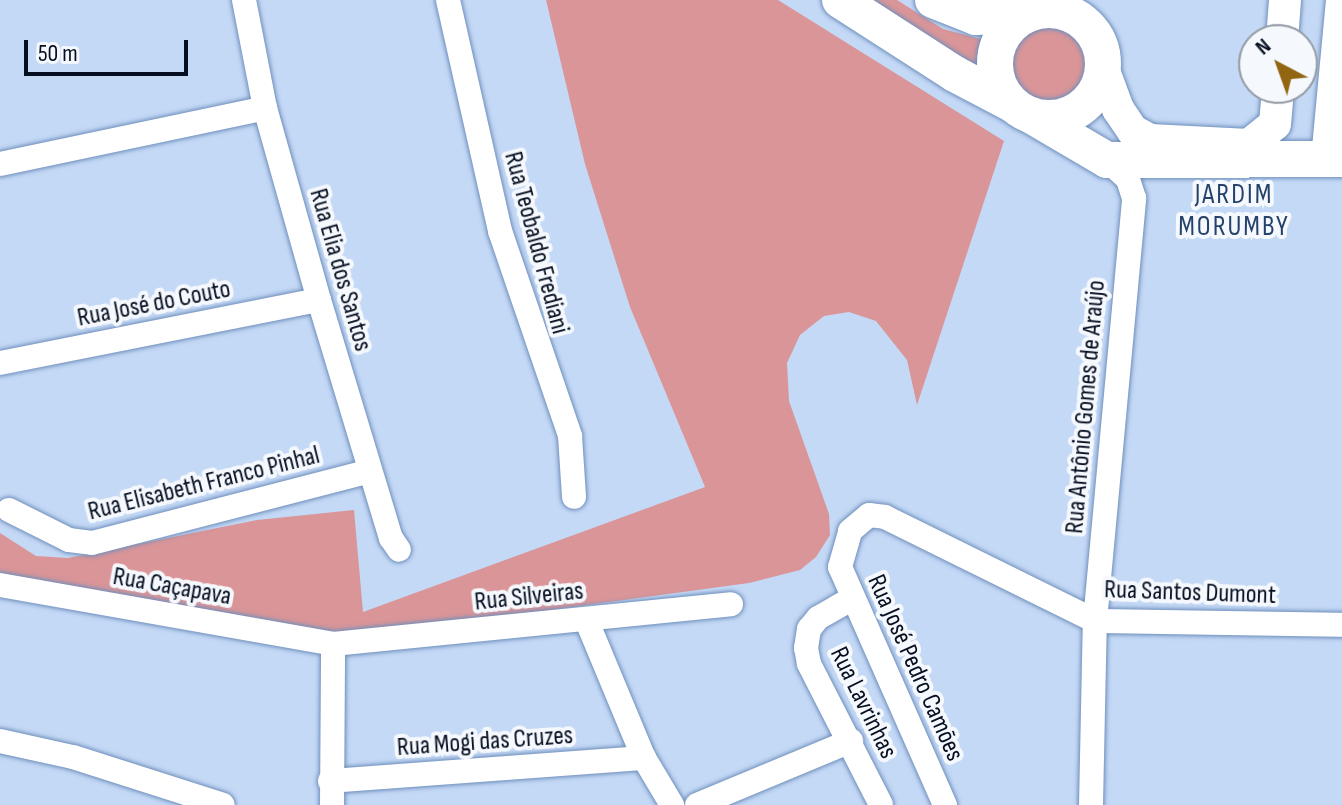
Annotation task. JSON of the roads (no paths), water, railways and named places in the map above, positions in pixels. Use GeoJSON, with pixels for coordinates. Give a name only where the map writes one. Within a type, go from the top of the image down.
{"type":"FeatureCollection","features":[{"type":"Feature","properties":{"kind":"main road"},"geometry":{"type":"LineString","coordinates":[[840,0],[955,74],[1022,109],[1107,160],[1169,157],[1335,159]]}},
{"type":"Feature","properties":{"kind":"main road"},"geometry":{"type":"LineString","coordinates":[[933,0],[976,17],[1040,8],[1074,16],[1087,25],[1102,52],[1103,68],[1091,98],[1078,109],[1055,117],[1022,109],[996,73],[996,56],[1001,39],[1040,8]]}},
{"type":"Feature","properties":{"kind":"street","name":"Rua Elia dos Santos"},"geometry":{"type":"LineString","coordinates":[[244,0],[265,108],[319,300],[370,471],[399,550]]}},
{"type":"Feature","properties":{"kind":"street","name":"Rua Teobaldo Frediani"},"geometry":{"type":"LineString","coordinates":[[448,0],[500,231],[570,436],[574,497]]}},
{"type":"Feature","properties":{"kind":"street"},"geometry":{"type":"LineString","coordinates":[[1283,24],[1285,0]]}},
{"type":"Feature","properties":{"kind":"street"},"geometry":{"type":"LineString","coordinates":[[1335,159],[1342,0]]}},
{"type":"Feature","properties":{"kind":"street"},"geometry":{"type":"LineString","coordinates":[[1103,68],[1118,109],[1133,131],[1150,140],[1249,145],[1275,124],[1277,104]]}},
{"type":"Feature","properties":{"kind":"street"},"geometry":{"type":"LineString","coordinates":[[0,164],[265,108]]}},
{"type":"Feature","properties":{"kind":"street"},"geometry":{"type":"LineString","coordinates":[[1134,198],[1169,157]]}},
{"type":"Feature","properties":{"kind":"street"},"geometry":{"type":"LineString","coordinates":[[1107,160],[1128,179],[1134,198]]}},
{"type":"Feature","properties":{"kind":"street","name":"Rua Antônio Gomes de Araújo"},"geometry":{"type":"LineString","coordinates":[[1091,805],[1095,621],[1134,198]]}},
{"type":"Feature","properties":{"kind":"street","name":"Rua José do Couto"},"geometry":{"type":"LineString","coordinates":[[0,363],[319,300]]}},
{"type":"Feature","properties":{"kind":"street","name":"Rua Elisabeth Franco Pinhal"},"geometry":{"type":"LineString","coordinates":[[9,510],[69,540],[92,543],[370,471]]}},
{"type":"Feature","properties":{"kind":"street","name":"Rua Santos Dumont"},"geometry":{"type":"LineString","coordinates":[[869,515],[885,517],[1095,621],[1342,625]]}},
{"type":"Feature","properties":{"kind":"street","name":"Rua José Pedro Camões"},"geometry":{"type":"LineString","coordinates":[[869,515],[850,531],[840,567],[945,805]]}},
{"type":"Feature","properties":{"kind":"street","name":"Rua Caçapava"},"geometry":{"type":"LineString","coordinates":[[0,585],[333,644]]}},
{"type":"Feature","properties":{"kind":"street","name":"Rua Lavrinhas"},"geometry":{"type":"LineString","coordinates":[[853,598],[818,618],[809,629],[806,648],[809,664],[881,805]]}},
{"type":"Feature","properties":{"kind":"street","name":"Rua Silveiras"},"geometry":{"type":"LineString","coordinates":[[333,644],[731,604]]}},
{"type":"Feature","properties":{"kind":"street"},"geometry":{"type":"LineString","coordinates":[[586,619],[644,758],[672,805]]}},
{"type":"Feature","properties":{"kind":"street"},"geometry":{"type":"LineString","coordinates":[[331,793],[333,644]]}},
{"type":"Feature","properties":{"kind":"street"},"geometry":{"type":"LineString","coordinates":[[0,741],[73,757],[223,805]]}},
{"type":"Feature","properties":{"kind":"street"},"geometry":{"type":"LineString","coordinates":[[697,805],[851,741]]}},
{"type":"Feature","properties":{"kind":"street","name":"Rua Mogi das Cruzes"},"geometry":{"type":"LineString","coordinates":[[331,793],[644,758]]}},
{"type":"Feature","properties":{"kind":"district","name":"JARDIM MORUMBY"},"geometry":{"type":"Point","coordinates":[1234,211]}}]}
